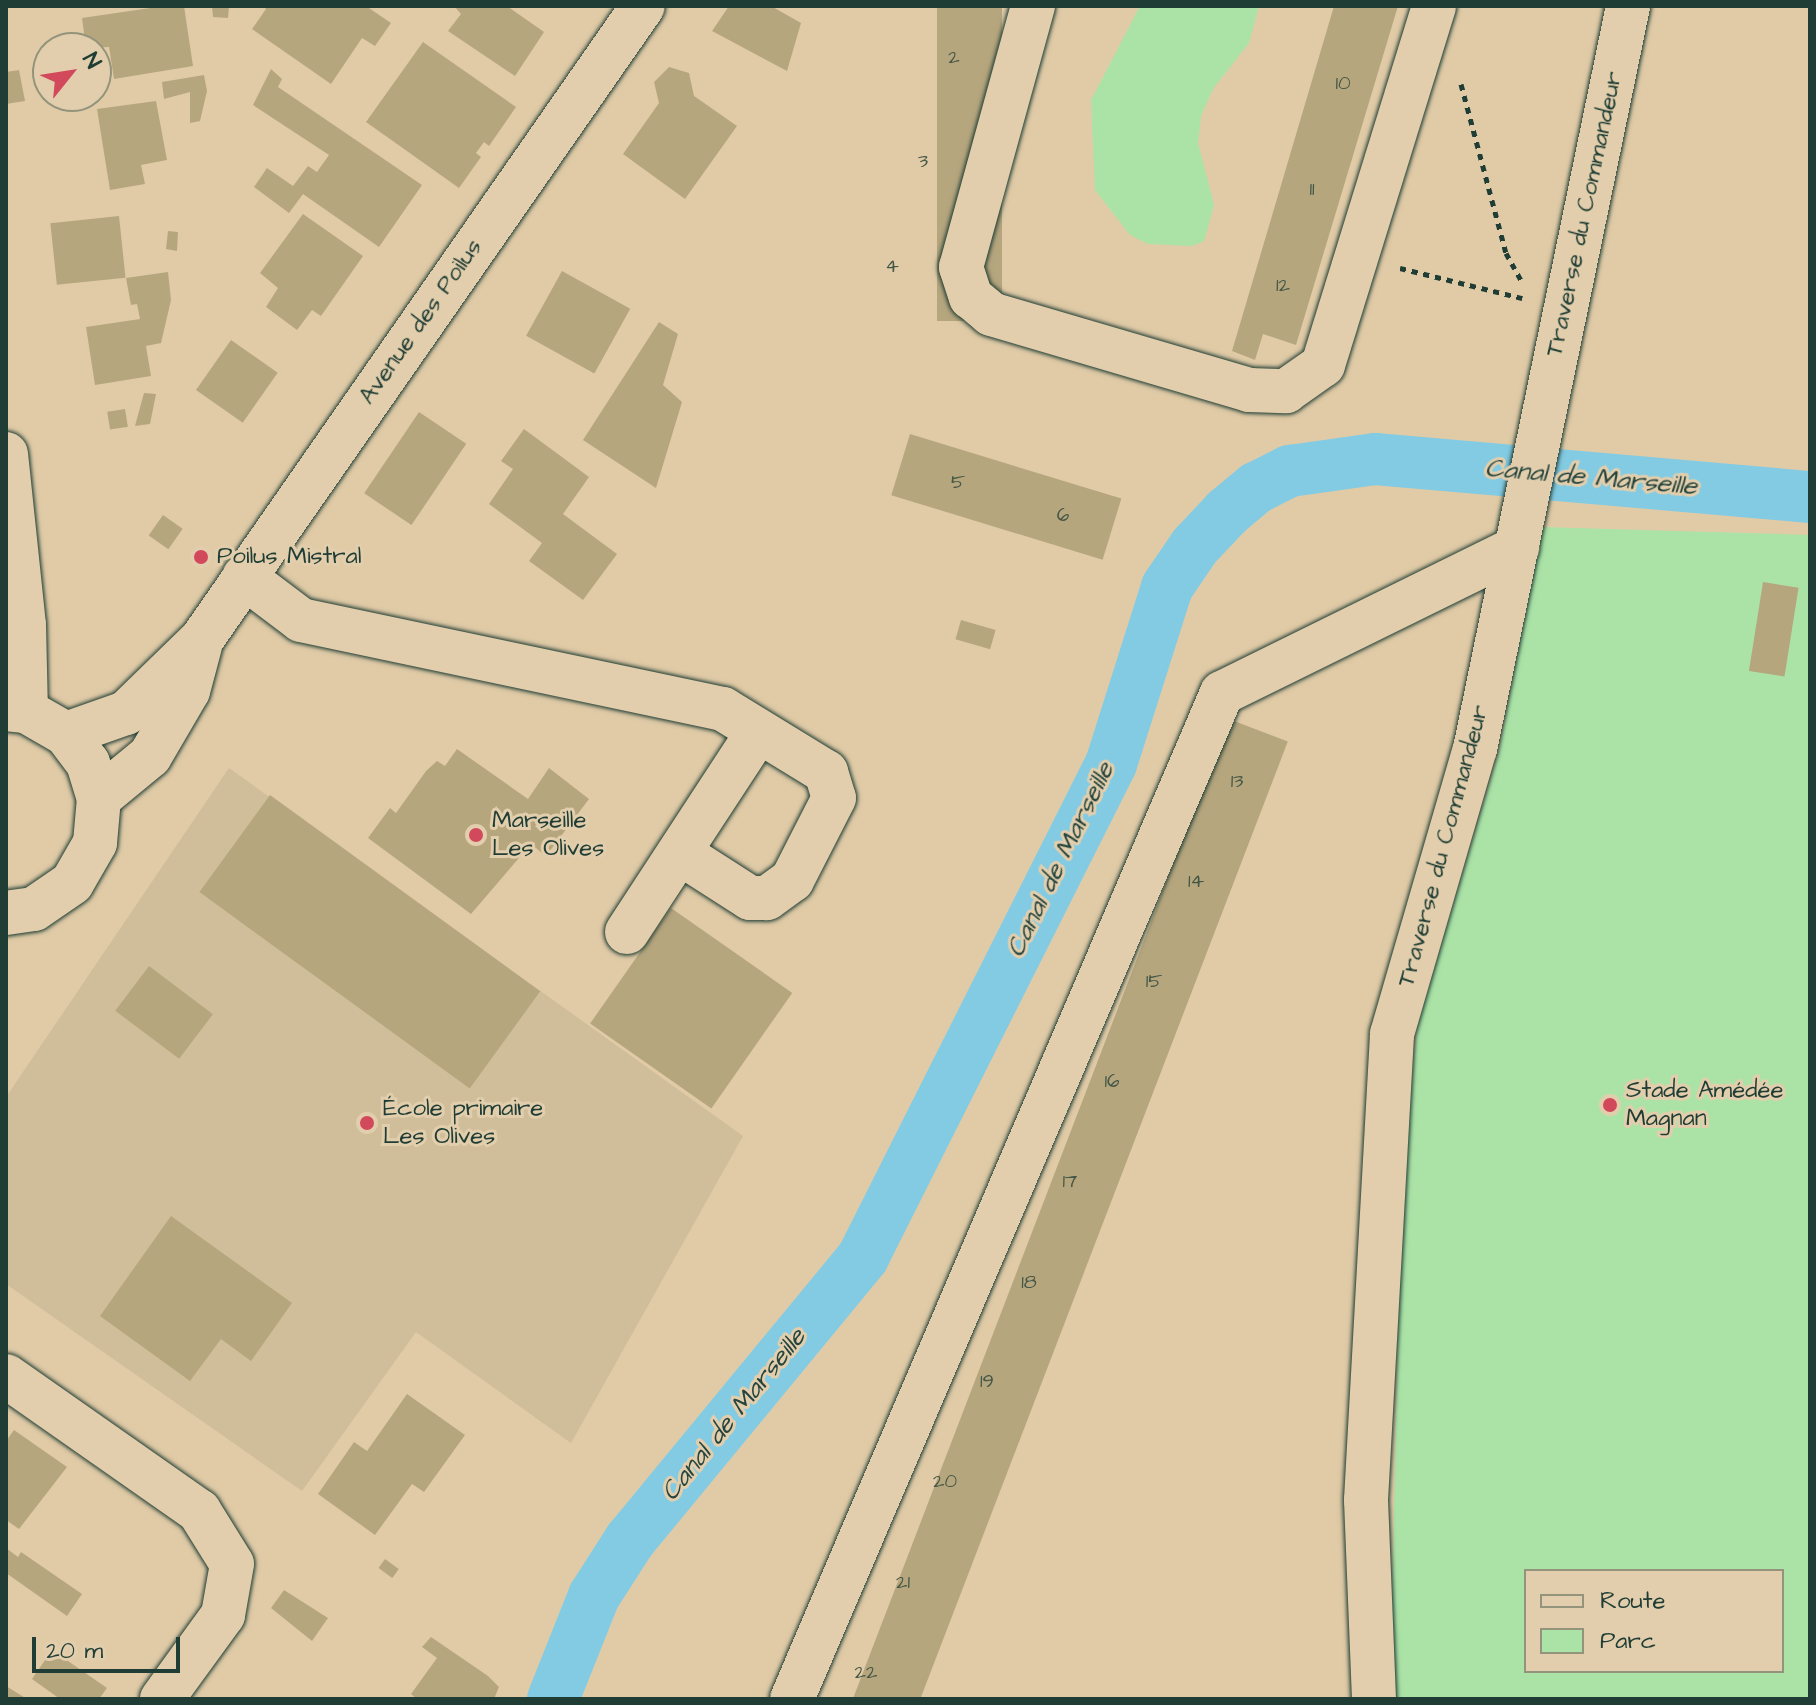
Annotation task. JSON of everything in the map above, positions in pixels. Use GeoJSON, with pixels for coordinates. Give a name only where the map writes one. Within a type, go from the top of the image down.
{"type":"FeatureCollection","features":[{"type":"Feature","properties":{"kind":"street","name":"Avenue des Poilus"},"geometry":{"type":"LineString","coordinates":[[66,734],[126,713],[202,639],[643,6]]}},
{"type":"Feature","properties":{"kind":"street"},"geometry":{"type":"LineString","coordinates":[[1033,6],[961,267],[971,297],[991,314],[1249,390],[1286,391],[1323,365],[1434,6]]}},
{"type":"Feature","properties":{"kind":"street","name":"Traverse du Commandeur"},"geometry":{"type":"LineString","coordinates":[[1374,1699],[1366,1500],[1392,1034],[1475,749],[1628,6]]}},
{"type":"Feature","properties":{"kind":"street"},"geometry":{"type":"LineString","coordinates":[[6,454],[24,625],[16,710],[66,734],[88,763],[99,798],[95,843],[72,883],[34,909],[6,913]]}},
{"type":"Feature","properties":{"kind":"street"},"geometry":{"type":"LineString","coordinates":[[792,1699],[1222,693],[1517,548]]}},
{"type":"Feature","properties":{"kind":"street"},"geometry":{"type":"LineString","coordinates":[[244,577],[301,620],[740,721],[826,772],[834,798],[792,880],[767,898],[750,898],[680,853]]}},
{"type":"Feature","properties":{"kind":"street","name":"Avenue des Poilus"},"geometry":{"type":"LineString","coordinates":[[99,798],[150,756],[188,691],[202,639]]}},
{"type":"Feature","properties":{"kind":"street"},"geometry":{"type":"LineString","coordinates":[[627,932],[680,853],[740,721]]}},
{"type":"Feature","properties":{"kind":"street"},"geometry":{"type":"LineString","coordinates":[[6,1376],[199,1511],[232,1564],[223,1615],[162,1699]]}},
{"type":"Feature","properties":{"kind":"path"},"geometry":{"type":"LineString","coordinates":[[1357,257],[1533,301],[1506,253],[1457,68]]}},
{"type":"Feature","properties":{"kind":"shaded area","name":"École primaire Les Olives"},"geometry":{"type":"Polygon","coordinates":[[[229,768],[743,1136],[571,1443],[416,1332],[302,1491],[6,1284],[6,1097],[229,768]]]}},
{"type":"Feature","properties":{"kind":"green space"},"geometry":{"type":"Polygon","coordinates":[[[1140,6],[1259,6],[1249,43],[1213,89],[1201,116],[1198,143],[1214,205],[1204,241],[1192,246],[1148,244],[1130,235],[1095,190],[1091,100],[1140,6]]]}},
{"type":"Feature","properties":{"kind":"green space","name":"Stade Amédée Magnan"},"geometry":{"type":"Polygon","coordinates":[[[1542,527],[1810,535],[1810,1699],[1390,1699],[1401,1187],[1418,1022],[1499,752],[1542,527]]]}},
{"type":"Feature","properties":{"kind":"building"},"geometry":{"type":"Polygon","coordinates":[[[184,6],[193,66],[114,79],[112,32],[84,32],[82,18],[184,6]]]}},
{"type":"Feature","properties":{"kind":"building"},"geometry":{"type":"Polygon","coordinates":[[[212,6],[229,6],[228,18],[213,17],[212,6]]]}},
{"type":"Feature","properties":{"kind":"building"},"geometry":{"type":"Polygon","coordinates":[[[263,6],[366,6],[391,23],[375,46],[362,38],[331,84],[252,29],[266,9],[263,6]]]}},
{"type":"Feature","properties":{"kind":"building"},"geometry":{"type":"Polygon","coordinates":[[[454,6],[507,6],[544,32],[515,76],[448,31],[461,14],[454,6]]]}},
{"type":"Feature","properties":{"kind":"building"},"geometry":{"type":"Polygon","coordinates":[[[729,6],[771,6],[801,23],[787,71],[712,31],[729,6]]]}},
{"type":"Feature","properties":{"kind":"building"},"geometry":{"type":"Polygon","coordinates":[[[937,6],[1002,6],[1002,321],[937,321],[937,6]]]}},
{"type":"Feature","properties":{"kind":"building"},"geometry":{"type":"Polygon","coordinates":[[[1334,6],[1398,6],[1296,345],[1263,334],[1255,360],[1232,351],[1334,6]]]}},
{"type":"Feature","properties":{"kind":"building"},"geometry":{"type":"Polygon","coordinates":[[[423,42],[516,107],[489,146],[484,142],[476,153],[481,157],[459,188],[366,122],[423,42]]]}},
{"type":"Feature","properties":{"kind":"building"},"geometry":{"type":"Polygon","coordinates":[[[669,67],[689,73],[694,96],[737,126],[685,199],[623,154],[659,103],[654,82],[669,67]]]}},
{"type":"Feature","properties":{"kind":"building"},"geometry":{"type":"Polygon","coordinates":[[[271,69],[282,79],[278,87],[422,185],[379,247],[303,194],[289,213],[254,187],[267,168],[293,186],[308,166],[317,172],[329,155],[253,105],[271,69]]]}},
{"type":"Feature","properties":{"kind":"building"},"geometry":{"type":"Polygon","coordinates":[[[19,70],[25,101],[6,104],[6,72],[19,70]]]}},
{"type":"Feature","properties":{"kind":"building"},"geometry":{"type":"Polygon","coordinates":[[[204,75],[207,91],[200,121],[190,123],[190,92],[164,99],[162,82],[204,75]]]}},
{"type":"Feature","properties":{"kind":"building"},"geometry":{"type":"Polygon","coordinates":[[[156,101],[167,160],[141,165],[145,184],[110,190],[97,112],[112,112],[112,107],[156,101]]]}},
{"type":"Feature","properties":{"kind":"building"},"geometry":{"type":"Polygon","coordinates":[[[303,214],[363,256],[321,316],[312,310],[297,330],[266,307],[278,288],[260,273],[303,214]]]}},
{"type":"Feature","properties":{"kind":"building"},"geometry":{"type":"Polygon","coordinates":[[[119,216],[125,278],[57,285],[50,223],[119,216]]]}},
{"type":"Feature","properties":{"kind":"building"},"geometry":{"type":"Polygon","coordinates":[[[168,231],[178,232],[177,251],[166,249],[168,231]]]}},
{"type":"Feature","properties":{"kind":"building"},"geometry":{"type":"Polygon","coordinates":[[[562,271],[630,309],[594,374],[526,336],[562,271]]]}},
{"type":"Feature","properties":{"kind":"building"},"geometry":{"type":"Polygon","coordinates":[[[168,272],[171,300],[161,343],[146,346],[151,376],[95,385],[86,327],[140,319],[137,304],[131,305],[126,278],[168,272]]]}},
{"type":"Feature","properties":{"kind":"building"},"geometry":{"type":"Polygon","coordinates":[[[659,322],[678,334],[663,385],[682,402],[656,488],[583,440],[659,322]]]}},
{"type":"Feature","properties":{"kind":"building"},"geometry":{"type":"Polygon","coordinates":[[[231,340],[278,373],[243,423],[196,390],[231,340]]]}},
{"type":"Feature","properties":{"kind":"building"},"geometry":{"type":"Polygon","coordinates":[[[144,393],[156,394],[150,424],[135,426],[144,393]]]}},
{"type":"Feature","properties":{"kind":"building"},"geometry":{"type":"Polygon","coordinates":[[[125,409],[128,427],[110,430],[107,412],[125,409]]]}},
{"type":"Feature","properties":{"kind":"building"},"geometry":{"type":"Polygon","coordinates":[[[419,412],[466,444],[411,525],[364,493],[419,412]]]}},
{"type":"Feature","properties":{"kind":"building"},"geometry":{"type":"Polygon","coordinates":[[[524,429],[589,477],[563,514],[617,554],[583,600],[529,561],[542,543],[489,504],[513,469],[501,461],[524,429]]]}},
{"type":"Feature","properties":{"kind":"building"},"geometry":{"type":"Polygon","coordinates":[[[910,434],[1121,499],[1103,560],[891,495],[910,434]]]}},
{"type":"Feature","properties":{"kind":"building"},"geometry":{"type":"Polygon","coordinates":[[[163,515],[183,529],[168,549],[149,535],[163,515]]]}},
{"type":"Feature","properties":{"kind":"building"},"geometry":{"type":"Polygon","coordinates":[[[1763,582],[1799,588],[1784,677],[1749,671],[1763,582]]]}},
{"type":"Feature","properties":{"kind":"building"},"geometry":{"type":"Polygon","coordinates":[[[961,620],[996,630],[990,649],[955,639],[961,620]]]}},
{"type":"Feature","properties":{"kind":"building"},"geometry":{"type":"Polygon","coordinates":[[[1229,719],[1288,742],[920,1699],[853,1699],[1229,719]]]}},
{"type":"Feature","properties":{"kind":"building","name":"Marseille Les Olives"},"geometry":{"type":"Polygon","coordinates":[[[457,749],[528,799],[549,768],[589,799],[546,856],[531,844],[471,914],[368,838],[390,808],[396,813],[426,771],[437,761],[445,766],[457,749]]]}},
{"type":"Feature","properties":{"kind":"building"},"geometry":{"type":"Polygon","coordinates":[[[270,795],[540,991],[470,1088],[199,892],[270,795]]]}},
{"type":"Feature","properties":{"kind":"building"},"geometry":{"type":"Polygon","coordinates":[[[671,908],[792,993],[711,1108],[590,1024],[671,908]]]}},
{"type":"Feature","properties":{"kind":"building"},"geometry":{"type":"Polygon","coordinates":[[[149,966],[213,1014],[179,1059],[115,1011],[149,966]]]}},
{"type":"Feature","properties":{"kind":"building"},"geometry":{"type":"Polygon","coordinates":[[[171,1216],[292,1303],[251,1361],[221,1339],[190,1381],[100,1316],[171,1216]]]}},
{"type":"Feature","properties":{"kind":"building"},"geometry":{"type":"Polygon","coordinates":[[[407,1394],[465,1435],[424,1492],[412,1484],[375,1535],[318,1494],[354,1442],[367,1451],[407,1394]]]}},
{"type":"Feature","properties":{"kind":"building"},"geometry":{"type":"Polygon","coordinates":[[[14,1430],[67,1467],[19,1529],[6,1520],[6,1441],[14,1430]]]}},
{"type":"Feature","properties":{"kind":"building"},"geometry":{"type":"Polygon","coordinates":[[[6,1548],[18,1557],[21,1552],[82,1594],[67,1616],[6,1573],[6,1548]]]}},
{"type":"Feature","properties":{"kind":"building"},"geometry":{"type":"Polygon","coordinates":[[[385,1559],[399,1569],[392,1578],[379,1568],[385,1559]]]}},
{"type":"Feature","properties":{"kind":"building"},"geometry":{"type":"Polygon","coordinates":[[[284,1590],[328,1618],[312,1641],[271,1608],[284,1590]]]}},
{"type":"Feature","properties":{"kind":"building"},"geometry":{"type":"Polygon","coordinates":[[[431,1637],[488,1676],[499,1687],[494,1699],[417,1699],[411,1694],[437,1658],[422,1647],[431,1637]]]}},
{"type":"Feature","properties":{"kind":"building"},"geometry":{"type":"Polygon","coordinates":[[[52,1650],[107,1688],[99,1699],[60,1699],[32,1679],[52,1650]]]}},
{"type":"Feature","properties":{"kind":"building"},"geometry":{"type":"Polygon","coordinates":[[[6,1686],[27,1699],[6,1699],[6,1686]]]}},
{"type":"Feature","properties":{"kind":"waterway","name":"Canal de Marseille"},"geometry":{"type":"LineString","coordinates":[[553,1699],[594,1596],[630,1540],[863,1257],[1111,764],[1167,587],[1195,546],[1227,512],[1256,488],[1290,471],[1375,459],[1810,497]]}},
{"type":"Feature","properties":{"kind":"place","name":"Poilus Mistral"},"geometry":{"type":"Point","coordinates":[201,557]}},
{"type":"Feature","properties":{"kind":"place","name":"Marseille Les Olives"},"geometry":{"type":"Point","coordinates":[476,835]}},
{"type":"Feature","properties":{"kind":"place","name":"Stade Amédée Magnan"},"geometry":{"type":"Point","coordinates":[1610,1105]}},
{"type":"Feature","properties":{"kind":"place","name":"École primaire Les Olives"},"geometry":{"type":"Point","coordinates":[367,1123]}}]}
